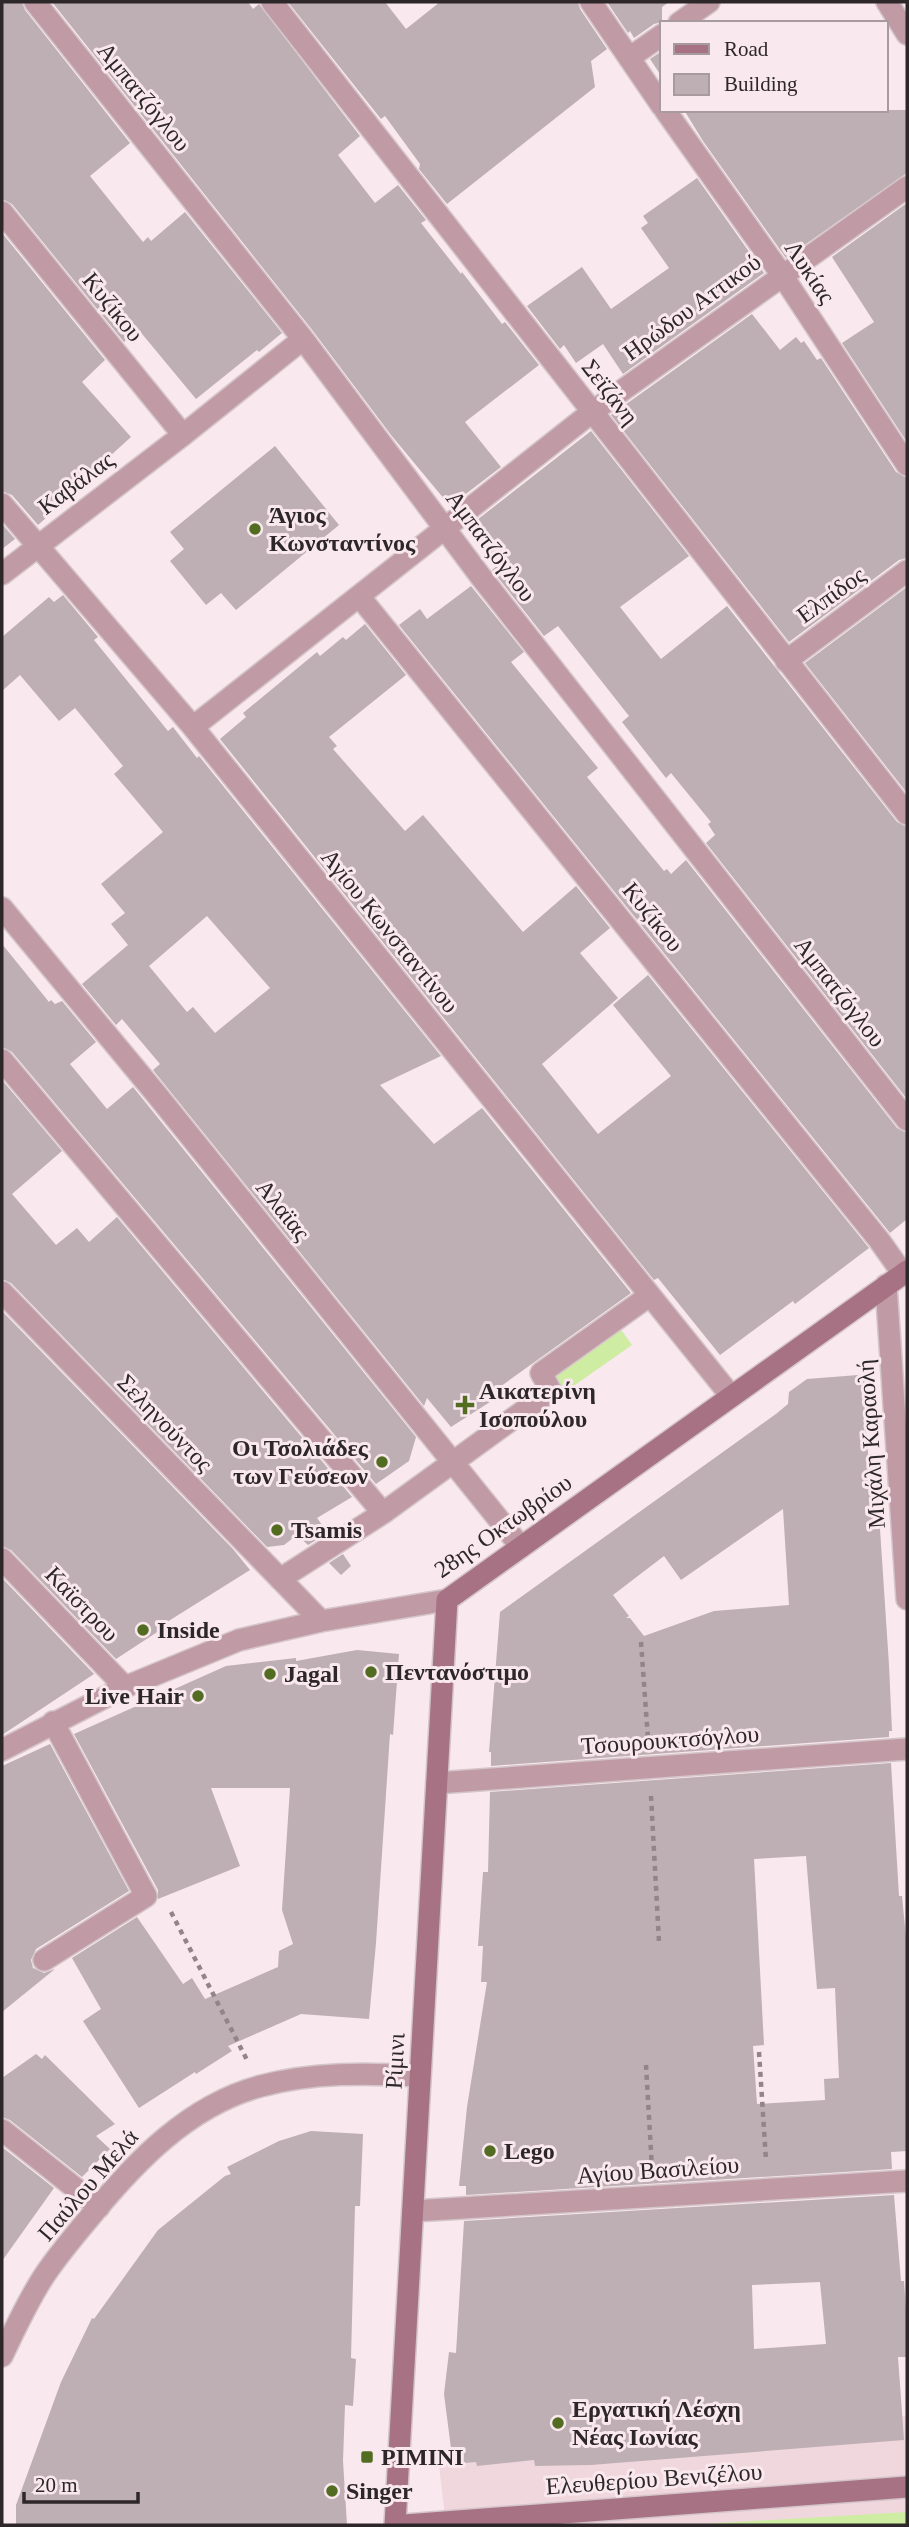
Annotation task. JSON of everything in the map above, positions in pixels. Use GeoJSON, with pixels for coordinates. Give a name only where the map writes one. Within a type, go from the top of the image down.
{"type":"FeatureCollection","features":[{"type":"Feature","properties":{"kind":"street","name":"Αμπατζόγλου"},"geometry":{"type":"LineString","coordinates":[[35,2],[303,339],[541,655],[907,1120]]}},
{"type":"Feature","properties":{"kind":"street","name":"Σεϊζάνη"},"geometry":{"type":"LineString","coordinates":[[272,2],[907,814]]}},
{"type":"Feature","properties":{"kind":"street"},"geometry":{"type":"LineString","coordinates":[[591,2],[660,103]]}},
{"type":"Feature","properties":{"kind":"street"},"geometry":{"type":"LineString","coordinates":[[682,21],[709,2]]}},
{"type":"Feature","properties":{"kind":"street"},"geometry":{"type":"LineString","coordinates":[[887,2],[907,34]]}},
{"type":"Feature","properties":{"kind":"street"},"geometry":{"type":"LineString","coordinates":[[629,58],[660,36]]}},
{"type":"Feature","properties":{"kind":"street","name":"Λυκίας"},"geometry":{"type":"LineString","coordinates":[[667,112],[782,275],[907,466]]}},
{"type":"Feature","properties":{"kind":"street","name":"Ηρώδου Αττικού"},"geometry":{"type":"LineString","coordinates":[[192,727],[592,412],[907,187]]}},
{"type":"Feature","properties":{"kind":"street","name":"Κυζίκου"},"geometry":{"type":"LineString","coordinates":[[2,212],[183,435]]}},
{"type":"Feature","properties":{"kind":"street","name":"Καβάλας"},"geometry":{"type":"LineString","coordinates":[[2,574],[303,339]]}},
{"type":"Feature","properties":{"kind":"street","name":"Αγίου Κωνσταντίνου"},"geometry":{"type":"LineString","coordinates":[[2,504],[192,727],[731,1396]]}},
{"type":"Feature","properties":{"kind":"street","name":"Ελπίδος"},"geometry":{"type":"LineString","coordinates":[[786,661],[907,571]]}},
{"type":"Feature","properties":{"kind":"street","name":"Κυζίκου"},"geometry":{"type":"LineString","coordinates":[[359,596],[879,1240],[899,1277]]}},
{"type":"Feature","properties":{"kind":"street","name":"Αλαϊας"},"geometry":{"type":"LineString","coordinates":[[2,908],[157,1095],[521,1547]]}},
{"type":"Feature","properties":{"kind":"street"},"geometry":{"type":"LineString","coordinates":[[2,1060],[383,1513]]}},
{"type":"Feature","properties":{"kind":"street","name":"28ης Οκτωβρίου"},"geometry":{"type":"LineString","coordinates":[[2,1750],[125,1687],[239,1640],[321,1621],[447,1600],[899,1277]]}},
{"type":"Feature","properties":{"kind":"street","name":"Μιχάλη Καραολή"},"geometry":{"type":"LineString","coordinates":[[899,1277],[907,1599]]}},
{"type":"Feature","properties":{"kind":"street","name":"Σεληνούντος"},"geometry":{"type":"LineString","coordinates":[[2,1292],[321,1621]]}},
{"type":"Feature","properties":{"kind":"street"},"geometry":{"type":"LineString","coordinates":[[280,1579],[383,1513],[551,1391],[541,1373],[649,1296]]}},
{"type":"Feature","properties":{"kind":"street","name":"Καϊστρου"},"geometry":{"type":"LineString","coordinates":[[2,1559],[125,1687]]}},
{"type":"Feature","properties":{"kind":"street","name":"Ρίμινι"},"geometry":{"type":"LineString","coordinates":[[395,2525],[447,1600]]}},
{"type":"Feature","properties":{"kind":"street"},"geometry":{"type":"LineString","coordinates":[[44,1960],[146,1896],[53,1722]]}},
{"type":"Feature","properties":{"kind":"street","name":"Τσουρουκτσόγλου"},"geometry":{"type":"LineString","coordinates":[[436,1783],[907,1749]]}},
{"type":"Feature","properties":{"kind":"street","name":"Παύλου Μελά"},"geometry":{"type":"LineString","coordinates":[[2,2357],[22,2313],[45,2275],[129,2171],[164,2139],[231,2096],[261,2086],[332,2074],[420,2076]]}},
{"type":"Feature","properties":{"kind":"street"},"geometry":{"type":"LineString","coordinates":[[2,2130],[99,2207]]}},
{"type":"Feature","properties":{"kind":"street","name":"Αγίου Βασιλείου"},"geometry":{"type":"LineString","coordinates":[[412,2211],[907,2180]]}},
{"type":"Feature","properties":{"kind":"street","name":"Ελευθερίου Βενιζέλου"},"geometry":{"type":"LineString","coordinates":[[405,2525],[907,2487]]}},
{"type":"Feature","properties":{"kind":"path"},"geometry":{"type":"LineString","coordinates":[[146,1896],[165,1901],[261,2086]]}},
{"type":"Feature","properties":{"kind":"path"},"geometry":{"type":"LineString","coordinates":[[759,2052],[768,2189]]}},
{"type":"Feature","properties":{"kind":"path"},"geometry":{"type":"LineString","coordinates":[[646,2065],[653,2196]]}},
{"type":"Feature","properties":{"kind":"shaded area"},"geometry":{"type":"Polygon","coordinates":[[[907,2416],[907,2525],[446,2525],[438,2457],[907,2416]]]}},
{"type":"Feature","properties":{"kind":"green space"},"geometry":{"type":"Polygon","coordinates":[[[617,1324],[632,1345],[565,1392],[550,1371],[617,1324]]]}},
{"type":"Feature","properties":{"kind":"green space"},"geometry":{"type":"Polygon","coordinates":[[[907,2512],[907,2525],[682,2525],[907,2512]]]}},
{"type":"Feature","properties":{"kind":"building"},"geometry":{"type":"Polygon","coordinates":[[[2,2],[22,2],[25,10],[130,143],[90,176],[143,242],[148,237],[151,241],[185,212],[282,333],[196,399],[138,329],[124,342],[12,204],[2,199],[2,2]]]}},
{"type":"Feature","properties":{"kind":"building"},"geometry":{"type":"Polygon","coordinates":[[[52,2],[248,2],[253,9],[259,4],[360,136],[338,155],[375,203],[398,185],[426,220],[421,223],[502,324],[505,322],[539,365],[465,422],[501,467],[450,506],[391,435],[313,331],[52,2]]]}},
{"type":"Feature","properties":{"kind":"building"},"geometry":{"type":"Polygon","coordinates":[[[288,2],[385,2],[406,29],[440,2],[578,2],[607,49],[591,61],[595,87],[447,204],[419,169],[420,164],[385,116],[381,119],[288,2]]]}},
{"type":"Feature","properties":{"kind":"building"},"geometry":{"type":"Polygon","coordinates":[[[607,2],[669,2],[662,7],[662,21],[634,38],[630,31],[628,33],[607,2]]]}},
{"type":"Feature","properties":{"kind":"building"},"geometry":{"type":"Polygon","coordinates":[[[660,52],[660,74],[650,59],[660,52]]]}},
{"type":"Feature","properties":{"kind":"building"},"geometry":{"type":"Polygon","coordinates":[[[907,110],[907,173],[786,258],[685,112],[907,110]]]}},
{"type":"Feature","properties":{"kind":"building"},"geometry":{"type":"Polygon","coordinates":[[[697,178],[764,273],[623,374],[603,344],[576,363],[564,345],[560,349],[527,306],[582,267],[611,309],[669,268],[641,228],[648,223],[643,216],[697,178]]]}},
{"type":"Feature","properties":{"kind":"building"},"geometry":{"type":"Polygon","coordinates":[[[907,203],[907,442],[842,343],[874,322],[832,257],[907,203]]]}},
{"type":"Feature","properties":{"kind":"building"},"geometry":{"type":"Polygon","coordinates":[[[2,233],[105,360],[82,382],[131,437],[89,475],[91,478],[38,525],[12,495],[2,491],[2,233]]]}},
{"type":"Feature","properties":{"kind":"building"},"geometry":{"type":"Polygon","coordinates":[[[752,314],[780,350],[796,337],[801,343],[804,341],[817,360],[821,358],[896,472],[907,478],[907,558],[899,560],[789,642],[611,415],[752,314]]]}},
{"type":"Feature","properties":{"kind":"building"},"geometry":{"type":"Polygon","coordinates":[[[591,431],[689,556],[620,607],[661,659],[727,606],[897,822],[907,827],[907,1099],[706,843],[715,835],[708,824],[711,822],[671,773],[666,778],[622,722],[629,716],[558,626],[544,636],[492,570],[498,565],[468,527],[591,431]]]}},
{"type":"Feature","properties":{"kind":"building","name":"Άγιος Κωνσταντίνος"},"geometry":{"type":"Polygon","coordinates":[[[275,446],[339,525],[236,610],[221,593],[206,605],[170,561],[184,549],[170,532],[275,446]]]}},
{"type":"Feature","properties":{"kind":"building"},"geometry":{"type":"Polygon","coordinates":[[[2,524],[15,539],[2,549],[2,524]]]}},
{"type":"Feature","properties":{"kind":"building"},"geometry":{"type":"Polygon","coordinates":[[[471,586],[524,652],[511,662],[598,768],[587,777],[664,871],[667,869],[671,874],[686,860],[897,1128],[907,1133],[907,1219],[890,1233],[399,625],[420,609],[427,619],[471,586]]]}},
{"type":"Feature","properties":{"kind":"building"},"geometry":{"type":"Polygon","coordinates":[[[907,587],[907,793],[805,663],[907,587]]]}},
{"type":"Feature","properties":{"kind":"building"},"geometry":{"type":"Polygon","coordinates":[[[63,595],[98,637],[94,640],[168,731],[173,727],[197,758],[199,756],[441,1056],[380,1085],[434,1144],[482,1108],[631,1293],[490,1394],[493,1400],[451,1427],[427,1398],[424,1406],[153,1070],[160,1064],[122,1019],[116,1025],[82,984],[128,945],[111,924],[125,913],[101,884],[163,832],[114,774],[123,766],[75,708],[59,721],[20,675],[2,691],[2,637],[49,597],[54,602],[63,595]],[[207,916],[149,966],[187,1012],[193,1007],[215,1033],[270,988],[207,916]]]}},
{"type":"Feature","properties":{"kind":"building"},"geometry":{"type":"Polygon","coordinates":[[[365,624],[406,675],[329,737],[337,746],[333,749],[405,831],[423,815],[523,932],[576,886],[610,928],[580,953],[618,998],[542,1064],[598,1134],[671,1076],[613,1005],[648,975],[869,1248],[795,1304],[793,1301],[720,1355],[658,1278],[654,1280],[220,739],[246,717],[243,713],[317,652],[320,656],[343,637],[346,640],[365,624]]]}},
{"type":"Feature","properties":{"kind":"building"},"geometry":{"type":"Polygon","coordinates":[[[2,944],[49,1002],[51,1000],[55,1004],[62,1001],[96,1042],[70,1064],[107,1109],[133,1087],[416,1437],[409,1461],[376,1484],[12,1052],[2,1047],[2,944]]]}},
{"type":"Feature","properties":{"kind":"building"},"geometry":{"type":"Polygon","coordinates":[[[2,1080],[62,1151],[12,1194],[56,1245],[77,1228],[89,1242],[117,1217],[352,1497],[317,1518],[328,1533],[308,1545],[297,1535],[284,1545],[267,1547],[11,1283],[2,1279],[2,1080]]]}},
{"type":"Feature","properties":{"kind":"building"},"geometry":{"type":"Polygon","coordinates":[[[2,1311],[233,1549],[250,1570],[167,1622],[168,1625],[116,1659],[11,1550],[2,1546],[2,1311]]]}},
{"type":"Feature","properties":{"kind":"building"},"geometry":{"type":"Polygon","coordinates":[[[871,1374],[875,1416],[865,1417],[873,1514],[879,1514],[892,1731],[889,1731],[889,1737],[491,1766],[489,1752],[500,1612],[776,1414],[788,1404],[789,1392],[807,1379],[871,1374]],[[783,1509],[681,1580],[664,1556],[613,1595],[629,1616],[626,1618],[630,1618],[644,1636],[714,1611],[789,1605],[783,1509]]]}},
{"type":"Feature","properties":{"kind":"building"},"geometry":{"type":"Polygon","coordinates":[[[343,1554],[351,1566],[341,1575],[329,1563],[343,1554]]]}},
{"type":"Feature","properties":{"kind":"building"},"geometry":{"type":"Polygon","coordinates":[[[2,1578],[94,1674],[2,1735],[2,1578]]]}},
{"type":"Feature","properties":{"kind":"building"},"geometry":{"type":"Polygon","coordinates":[[[357,1650],[399,1654],[393,1735],[390,1734],[369,2019],[301,2014],[228,2046],[232,2051],[139,2108],[83,2021],[101,2009],[72,1958],[137,1917],[183,1984],[192,1978],[205,1999],[278,1967],[279,1951],[293,1944],[282,1910],[290,1788],[211,1788],[240,1866],[158,1899],[158,1890],[74,1734],[226,1666],[296,1658],[296,1661],[357,1650]]]}},
{"type":"Feature","properties":{"kind":"building"},"geometry":{"type":"Polygon","coordinates":[[[50,1744],[129,1891],[36,1949],[31,1960],[33,1968],[44,1973],[55,1969],[2,2012],[2,1766],[50,1744]]]}},
{"type":"Feature","properties":{"kind":"building"},"geometry":{"type":"Polygon","coordinates":[[[891,1763],[899,1896],[902,1896],[907,1948],[907,2151],[891,2152],[892,2169],[466,2195],[466,2186],[459,2186],[467,2107],[487,1982],[481,1982],[483,1946],[478,1946],[483,1872],[488,1872],[490,1792],[891,1763]],[[806,1856],[754,1859],[764,2045],[753,2046],[757,2104],[825,2100],[824,2079],[839,2078],[835,1988],[817,1989],[806,1856]]]}},
{"type":"Feature","properties":{"kind":"building"},"geometry":{"type":"Polygon","coordinates":[[[36,2054],[42,2059],[45,2055],[115,2124],[96,2136],[110,2149],[82,2177],[10,2120],[2,2117],[2,2078],[36,2054]]]}},
{"type":"Feature","properties":{"kind":"building"},"geometry":{"type":"Polygon","coordinates":[[[311,2131],[363,2134],[360,2206],[355,2206],[351,2358],[356,2359],[353,2406],[345,2405],[343,2461],[347,2525],[16,2525],[16,2505],[61,2382],[92,2318],[94,2319],[158,2230],[231,2174],[227,2167],[279,2141],[311,2131]]]}},
{"type":"Feature","properties":{"kind":"building"},"geometry":{"type":"Polygon","coordinates":[[[2,2147],[54,2188],[2,2261],[2,2147]]]}},
{"type":"Feature","properties":{"kind":"building"},"geometry":{"type":"Polygon","coordinates":[[[894,2195],[907,2325],[907,2357],[898,2357],[904,2440],[591,2465],[535,2466],[534,2460],[477,2466],[476,2462],[453,2464],[444,2394],[449,2352],[456,2353],[464,2221],[894,2195]],[[820,2282],[752,2285],[754,2349],[826,2344],[820,2282]]]}},
{"type":"Feature","properties":{"kind":"place","name":"Άγιος Κωνσταντίνος"},"geometry":{"type":"Point","coordinates":[255,529]}},
{"type":"Feature","properties":{"kind":"place","name":"Αικατερίνη Ισοπούλου"},"geometry":{"type":"Point","coordinates":[465,1405]}},
{"type":"Feature","properties":{"kind":"place","name":"Οι Τσολιάδες των Γεύσεων"},"geometry":{"type":"Point","coordinates":[382,1462]}},
{"type":"Feature","properties":{"kind":"place","name":"Tsamis"},"geometry":{"type":"Point","coordinates":[277,1530]}},
{"type":"Feature","properties":{"kind":"place","name":"Inside"},"geometry":{"type":"Point","coordinates":[143,1630]}},
{"type":"Feature","properties":{"kind":"place","name":"Πεντανόστιμο"},"geometry":{"type":"Point","coordinates":[371,1672]}},
{"type":"Feature","properties":{"kind":"place","name":"Jagal"},"geometry":{"type":"Point","coordinates":[270,1674]}},
{"type":"Feature","properties":{"kind":"place","name":"Live Hair"},"geometry":{"type":"Point","coordinates":[198,1696]}},
{"type":"Feature","properties":{"kind":"place","name":"Lego"},"geometry":{"type":"Point","coordinates":[490,2151]}},
{"type":"Feature","properties":{"kind":"place","name":"Εργατική Λέσχη Νέας Ιωνίας"},"geometry":{"type":"Point","coordinates":[558,2423]}},
{"type":"Feature","properties":{"kind":"place","name":"ΡΙΜΙΝΙ"},"geometry":{"type":"Point","coordinates":[367,2457]}},
{"type":"Feature","properties":{"kind":"place","name":"Singer"},"geometry":{"type":"Point","coordinates":[332,2491]}}]}
